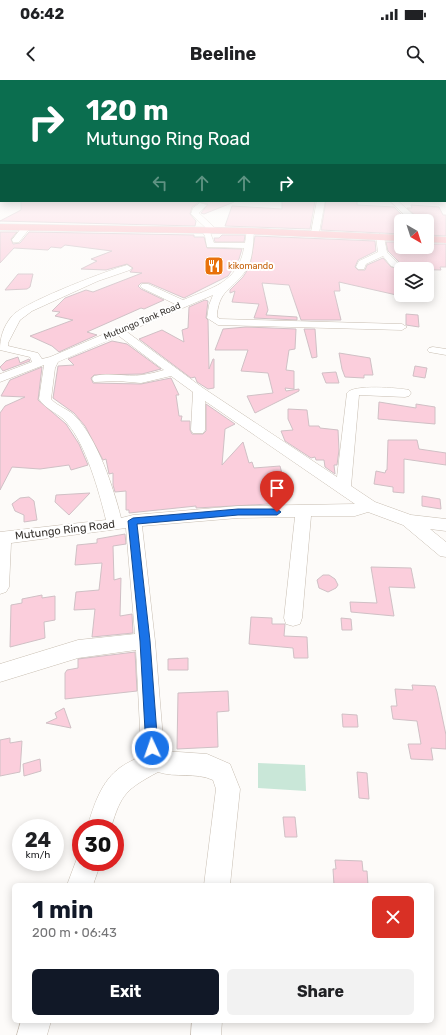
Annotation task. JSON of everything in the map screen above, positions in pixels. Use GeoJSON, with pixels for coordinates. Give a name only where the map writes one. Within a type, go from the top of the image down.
{"type":"FeatureCollection","features":[{"type":"Feature","properties":{"kind":"main road"},"geometry":{"type":"LineString","coordinates":[[0,227],[232,233],[250,231],[394,237]]}},
{"type":"Feature","properties":{"kind":"main road"},"geometry":{"type":"LineString","coordinates":[[434,238],[446,240]]}},
{"type":"Feature","properties":{"kind":"street"},"geometry":{"type":"LineString","coordinates":[[205,227],[209,232],[210,245],[249,246]]}},
{"type":"Feature","properties":{"kind":"street"},"geometry":{"type":"LineString","coordinates":[[315,233],[316,227]]}},
{"type":"Feature","properties":{"kind":"street"},"geometry":{"type":"LineString","coordinates":[[16,240],[26,228]]}},
{"type":"Feature","properties":{"kind":"street","name":"Mutungo Tank Road"},"geometry":{"type":"LineString","coordinates":[[0,378],[39,362],[53,360],[224,287],[240,273],[244,267],[247,259],[250,231]]}},
{"type":"Feature","properties":{"kind":"street"},"geometry":{"type":"LineString","coordinates":[[231,246],[232,233]]}},
{"type":"Feature","properties":{"kind":"street"},"geometry":{"type":"LineString","coordinates":[[380,236],[382,253]]}},
{"type":"Feature","properties":{"kind":"street"},"geometry":{"type":"LineString","coordinates":[[382,253],[387,255],[394,264]]}},
{"type":"Feature","properties":{"kind":"street"},"geometry":{"type":"LineString","coordinates":[[361,267],[362,263],[380,256],[382,253]]}},
{"type":"Feature","properties":{"kind":"street"},"geometry":{"type":"LineString","coordinates":[[39,362],[34,355],[1,347],[5,324],[16,318],[28,308],[127,268]]}},
{"type":"Feature","properties":{"kind":"street"},"geometry":{"type":"LineString","coordinates":[[145,286],[183,304]]}},
{"type":"Feature","properties":{"kind":"street"},"geometry":{"type":"LineString","coordinates":[[224,287],[218,293],[212,310],[212,318],[218,322],[402,327]]}},
{"type":"Feature","properties":{"kind":"street"},"geometry":{"type":"LineString","coordinates":[[119,331],[199,391],[369,506],[409,521],[446,525]]}},
{"type":"Feature","properties":{"kind":"street"},"geometry":{"type":"LineString","coordinates":[[433,350],[446,352]]}},
{"type":"Feature","properties":{"kind":"street"},"geometry":{"type":"LineString","coordinates":[[53,360],[49,368],[44,399],[50,407],[71,420],[82,437],[106,493],[124,523],[145,641],[152,748],[156,760]]}},
{"type":"Feature","properties":{"kind":"street"},"geometry":{"type":"LineString","coordinates":[[98,379],[118,377],[141,379],[173,372]]}},
{"type":"Feature","properties":{"kind":"street"},"geometry":{"type":"LineString","coordinates":[[198,430],[199,391]]}},
{"type":"Feature","properties":{"kind":"street"},"geometry":{"type":"LineString","coordinates":[[343,489],[354,393],[405,393]]}},
{"type":"Feature","properties":{"kind":"street","name":"Mutungo Ring Road"},"geometry":{"type":"LineString","coordinates":[[2,538],[124,523],[238,512],[355,510],[369,506]]}},
{"type":"Feature","properties":{"kind":"street"},"geometry":{"type":"LineString","coordinates":[[293,618],[303,512]]}},
{"type":"Feature","properties":{"kind":"street"},"geometry":{"type":"LineString","coordinates":[[409,521],[446,551]]}},
{"type":"Feature","properties":{"kind":"street"},"geometry":{"type":"LineString","coordinates":[[0,587],[2,538]]}},
{"type":"Feature","properties":{"kind":"street"},"geometry":{"type":"LineString","coordinates":[[0,673],[78,649],[145,641]]}},
{"type":"Feature","properties":{"kind":"street"},"geometry":{"type":"LineString","coordinates":[[102,819],[110,796],[118,782],[131,774],[146,768],[156,760]]}},
{"type":"Feature","properties":{"kind":"street"},"geometry":{"type":"LineString","coordinates":[[156,760],[168,764],[207,766],[222,772],[228,789],[217,883]]}},
{"type":"Feature","properties":{"kind":"street"},"geometry":{"type":"LineString","coordinates":[[81,883],[85,871]]}},
{"type":"Feature","properties":{"kind":"street"},"geometry":{"type":"LineString","coordinates":[[32,1035],[35,1023]]}},
{"type":"Feature","properties":{"kind":"street"},"geometry":{"type":"LineString","coordinates":[[206,1035],[207,1023]]}},
{"type":"Feature","properties":{"kind":"green space"},"geometry":{"type":"Polygon","coordinates":[[[258,763],[305,765],[306,791],[258,788],[258,763]]]}},
{"type":"Feature","properties":{"kind":"building"},"geometry":{"type":"Polygon","coordinates":[[[241,227],[310,227],[310,229],[241,227]]]}},
{"type":"Feature","properties":{"kind":"building"},"geometry":{"type":"Polygon","coordinates":[[[322,227],[394,227],[394,234],[321,230],[322,227]]]}},
{"type":"Feature","properties":{"kind":"building"},"geometry":{"type":"Polygon","coordinates":[[[434,227],[446,227],[446,236],[434,235],[434,227]]]}},
{"type":"Feature","properties":{"kind":"building"},"geometry":{"type":"Polygon","coordinates":[[[0,232],[17,232],[11,239],[13,244],[20,243],[29,232],[194,235],[194,237],[204,237],[207,248],[242,249],[239,259],[228,276],[184,298],[149,283],[141,283],[138,286],[141,289],[164,300],[144,309],[141,308],[87,332],[97,335],[59,352],[52,346],[30,336],[73,320],[55,316],[60,312],[52,311],[65,298],[86,290],[93,292],[142,273],[130,272],[133,268],[127,264],[106,270],[81,269],[97,261],[91,259],[112,251],[65,245],[61,248],[51,247],[48,250],[14,248],[0,263],[0,232]]]}},
{"type":"Feature","properties":{"kind":"building"},"geometry":{"type":"Polygon","coordinates":[[[222,235],[245,235],[244,242],[215,242],[214,238],[219,238],[222,235]]]}},
{"type":"Feature","properties":{"kind":"building"},"geometry":{"type":"Polygon","coordinates":[[[255,236],[375,241],[376,251],[358,260],[355,267],[358,270],[365,270],[367,265],[383,258],[391,267],[394,268],[394,294],[339,282],[340,291],[334,291],[341,320],[301,320],[289,285],[262,283],[268,310],[266,315],[297,317],[297,320],[254,318],[259,304],[232,302],[235,291],[230,293],[230,290],[243,277],[250,266],[255,236]]]}},
{"type":"Feature","properties":{"kind":"building"},"geometry":{"type":"Polygon","coordinates":[[[386,242],[394,242],[394,254],[434,254],[434,244],[446,244],[446,267],[440,267],[441,270],[434,270],[434,262],[399,262],[388,251],[386,242]]]}},
{"type":"Feature","properties":{"kind":"building"},"geometry":{"type":"Polygon","coordinates":[[[18,274],[33,274],[30,287],[27,289],[5,290],[18,274]]]}},
{"type":"Feature","properties":{"kind":"building"},"geometry":{"type":"Polygon","coordinates":[[[205,300],[208,301],[206,318],[208,320],[209,369],[214,359],[214,388],[208,389],[197,382],[195,377],[191,378],[139,339],[162,330],[184,342],[182,330],[188,328],[189,307],[205,300]]]}},
{"type":"Feature","properties":{"kind":"building"},"geometry":{"type":"Polygon","coordinates":[[[406,314],[418,315],[419,327],[406,325],[406,314]]]}},
{"type":"Feature","properties":{"kind":"building"},"geometry":{"type":"Polygon","coordinates":[[[246,327],[296,329],[295,349],[289,350],[286,370],[294,371],[294,389],[285,388],[286,391],[299,389],[299,391],[255,413],[247,396],[273,393],[268,373],[241,371],[248,350],[215,350],[223,329],[246,327]]]}},
{"type":"Feature","properties":{"kind":"building"},"geometry":{"type":"Polygon","coordinates":[[[304,329],[315,329],[317,357],[312,358],[304,329]]]}},
{"type":"Feature","properties":{"kind":"building"},"geometry":{"type":"Polygon","coordinates":[[[112,341],[127,344],[161,369],[142,374],[94,375],[91,378],[93,383],[141,384],[171,378],[179,395],[176,395],[179,416],[182,416],[181,421],[190,421],[190,430],[192,434],[203,434],[206,431],[206,404],[235,424],[225,429],[222,465],[243,442],[249,463],[252,462],[254,468],[280,466],[285,485],[275,485],[277,498],[272,498],[272,503],[269,504],[196,508],[196,506],[129,513],[129,510],[126,510],[126,491],[115,492],[113,485],[113,473],[109,474],[106,459],[103,460],[85,426],[74,413],[53,398],[58,366],[74,365],[68,359],[112,341]]]}},
{"type":"Feature","properties":{"kind":"building"},"geometry":{"type":"Polygon","coordinates":[[[339,353],[370,358],[373,375],[364,375],[364,378],[345,377],[339,353]]]}},
{"type":"Feature","properties":{"kind":"building"},"geometry":{"type":"Polygon","coordinates":[[[18,357],[20,363],[29,359],[30,361],[3,371],[0,367],[6,361],[18,357]]]}},
{"type":"Feature","properties":{"kind":"building"},"geometry":{"type":"Polygon","coordinates":[[[415,366],[427,368],[425,378],[413,376],[415,366]]]}},
{"type":"Feature","properties":{"kind":"building"},"geometry":{"type":"Polygon","coordinates":[[[42,367],[38,400],[66,424],[79,444],[88,465],[71,470],[69,465],[40,469],[12,467],[0,490],[0,413],[5,406],[25,397],[1,396],[10,380],[42,367]]]}},
{"type":"Feature","properties":{"kind":"building"},"geometry":{"type":"Polygon","coordinates":[[[336,372],[339,383],[326,383],[322,373],[336,372]]]}},
{"type":"Feature","properties":{"kind":"building"},"geometry":{"type":"Polygon","coordinates":[[[379,402],[416,408],[416,404],[435,407],[435,424],[378,419],[379,402]]]}},
{"type":"Feature","properties":{"kind":"building"},"geometry":{"type":"Polygon","coordinates":[[[288,409],[307,410],[309,426],[319,426],[320,428],[338,430],[339,450],[337,465],[334,465],[335,474],[325,467],[324,460],[316,460],[315,457],[311,458],[285,441],[281,431],[293,430],[288,419],[288,409]]]}},
{"type":"Feature","properties":{"kind":"building"},"geometry":{"type":"Polygon","coordinates":[[[388,440],[417,440],[419,449],[446,453],[446,465],[404,459],[404,493],[393,492],[393,487],[374,484],[376,471],[385,473],[387,470],[388,440]]]}},
{"type":"Feature","properties":{"kind":"building"},"geometry":{"type":"Polygon","coordinates":[[[90,493],[69,515],[55,502],[56,495],[90,493]]]}},
{"type":"Feature","properties":{"kind":"building"},"geometry":{"type":"Polygon","coordinates":[[[422,496],[440,499],[441,509],[422,506],[422,496]]]}},
{"type":"Feature","properties":{"kind":"building"},"geometry":{"type":"Polygon","coordinates":[[[29,497],[34,501],[37,520],[24,522],[24,515],[15,511],[12,504],[20,498],[29,497]]]}},
{"type":"Feature","properties":{"kind":"building"},"geometry":{"type":"Polygon","coordinates":[[[125,534],[126,544],[113,546],[114,580],[121,578],[120,616],[132,614],[133,633],[92,637],[95,609],[74,610],[76,592],[99,590],[102,563],[75,565],[77,545],[97,543],[97,539],[125,534]]]}},
{"type":"Feature","properties":{"kind":"building"},"geometry":{"type":"Polygon","coordinates":[[[371,567],[411,568],[415,588],[389,587],[394,616],[351,612],[350,602],[377,603],[371,567]]]}},
{"type":"Feature","properties":{"kind":"building"},"geometry":{"type":"Polygon","coordinates":[[[323,575],[329,575],[335,579],[338,585],[336,588],[328,592],[319,588],[317,580],[323,575]]]}},
{"type":"Feature","properties":{"kind":"building"},"geometry":{"type":"Polygon","coordinates":[[[42,595],[42,598],[55,596],[55,620],[44,622],[45,638],[10,647],[11,605],[22,603],[22,599],[42,595]]]}},
{"type":"Feature","properties":{"kind":"building"},"geometry":{"type":"Polygon","coordinates":[[[251,617],[272,618],[272,624],[285,624],[284,636],[307,637],[308,658],[294,658],[293,648],[249,644],[251,617]]]}},
{"type":"Feature","properties":{"kind":"building"},"geometry":{"type":"Polygon","coordinates":[[[341,618],[351,619],[352,630],[342,630],[341,618]]]}},
{"type":"Feature","properties":{"kind":"building"},"geometry":{"type":"Polygon","coordinates":[[[135,652],[137,691],[65,699],[65,673],[67,670],[78,668],[78,659],[135,652]]]}},
{"type":"Feature","properties":{"kind":"building"},"geometry":{"type":"Polygon","coordinates":[[[188,658],[188,670],[168,670],[168,659],[188,658]]]}},
{"type":"Feature","properties":{"kind":"building"},"geometry":{"type":"Polygon","coordinates":[[[412,685],[435,686],[437,692],[446,735],[446,749],[431,748],[433,760],[411,759],[408,744],[421,744],[417,721],[393,719],[391,706],[397,706],[395,689],[413,690],[412,685]]]}},
{"type":"Feature","properties":{"kind":"building"},"geometry":{"type":"Polygon","coordinates":[[[228,691],[229,711],[217,712],[218,747],[177,749],[178,693],[228,691]]]}},
{"type":"Feature","properties":{"kind":"building"},"geometry":{"type":"Polygon","coordinates":[[[64,708],[71,728],[46,723],[57,718],[55,713],[64,708]]]}},
{"type":"Feature","properties":{"kind":"building"},"geometry":{"type":"Polygon","coordinates":[[[342,714],[357,715],[358,727],[343,727],[342,714]]]}},
{"type":"Feature","properties":{"kind":"building"},"geometry":{"type":"Polygon","coordinates":[[[10,738],[10,743],[22,741],[20,772],[0,776],[0,740],[10,738]]]}},
{"type":"Feature","properties":{"kind":"building"},"geometry":{"type":"Polygon","coordinates":[[[40,759],[41,771],[24,776],[23,764],[40,759]]]}},
{"type":"Feature","properties":{"kind":"building"},"geometry":{"type":"Polygon","coordinates":[[[357,772],[367,773],[369,799],[359,798],[357,772]]]}},
{"type":"Feature","properties":{"kind":"building"},"geometry":{"type":"Polygon","coordinates":[[[283,817],[295,817],[297,837],[285,837],[283,817]]]}},
{"type":"Feature","properties":{"kind":"building"},"geometry":{"type":"Polygon","coordinates":[[[335,860],[362,861],[363,871],[367,871],[368,883],[334,883],[333,869],[336,869],[335,860]]]}},
{"type":"Feature","properties":{"kind":"place","name":"kikomando"},"geometry":{"type":"Point","coordinates":[214,266]}},
{"type":"Feature","properties":{"kind":"route"},"geometry":{"type":"LineString","coordinates":[[152,748],[145,641],[133,521],[238,512],[277,512]]}}]}
